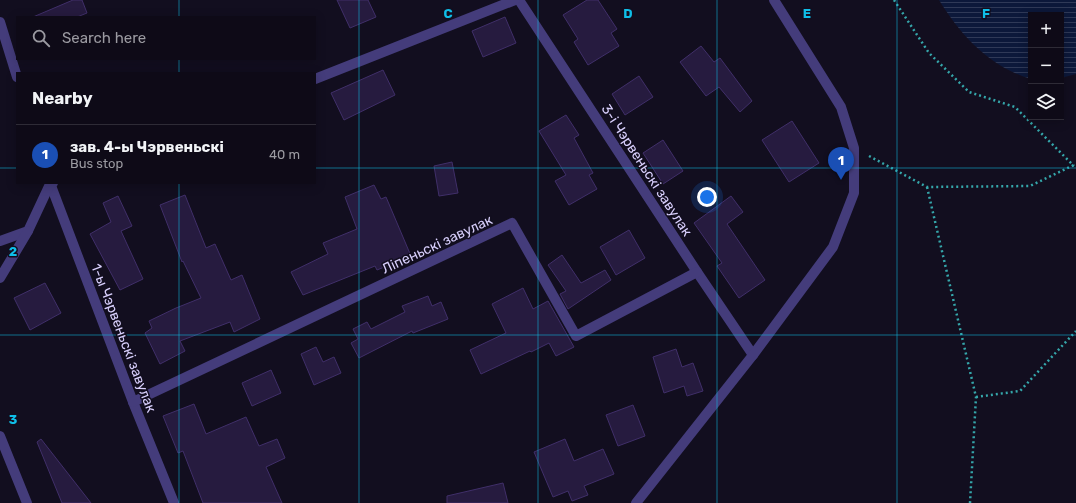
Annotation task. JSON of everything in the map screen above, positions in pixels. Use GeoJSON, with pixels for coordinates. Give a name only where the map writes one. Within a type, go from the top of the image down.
{"type":"FeatureCollection","features":[{"type":"Feature","properties":{"kind":"street"},"geometry":{"type":"LineString","coordinates":[[316,79],[515,0]]}},
{"type":"Feature","properties":{"kind":"street","name":"3-і Чэрвеньскі завулак"},"geometry":{"type":"LineString","coordinates":[[519,0],[753,355]]}},
{"type":"Feature","properties":{"kind":"street"},"geometry":{"type":"LineString","coordinates":[[636,503],[753,355],[833,248],[854,193],[854,148],[841,107],[774,0]]}},
{"type":"Feature","properties":{"kind":"street"},"geometry":{"type":"LineString","coordinates":[[0,22],[16,74]]}},
{"type":"Feature","properties":{"kind":"street"},"geometry":{"type":"LineString","coordinates":[[0,278],[28,231],[51,184]]}},
{"type":"Feature","properties":{"kind":"street","name":"1-ы Чэрвеньскі завулак"},"geometry":{"type":"LineString","coordinates":[[51,184],[133,402],[174,503]]}},
{"type":"Feature","properties":{"kind":"street","name":"Ліпеньскі завулак"},"geometry":{"type":"LineString","coordinates":[[133,402],[512,223],[576,336],[697,272]]}},
{"type":"Feature","properties":{"kind":"street"},"geometry":{"type":"LineString","coordinates":[[0,241],[28,231]]}},
{"type":"Feature","properties":{"kind":"street"},"geometry":{"type":"LineString","coordinates":[[0,436],[27,503]]}},
{"type":"Feature","properties":{"kind":"path"},"geometry":{"type":"LineString","coordinates":[[854,148],[927,187],[1030,186],[1075,165],[1015,107],[969,92],[929,53],[894,0]]}},
{"type":"Feature","properties":{"kind":"path"},"geometry":{"type":"LineString","coordinates":[[927,187],[976,397],[970,503]]}},
{"type":"Feature","properties":{"kind":"path"},"geometry":{"type":"LineString","coordinates":[[976,397],[1020,391],[1076,331]]}},
{"type":"Feature","properties":{"kind":"water"},"geometry":{"type":"Polygon","coordinates":[[[939,0],[1076,0],[1076,74],[1064,77],[1064,12],[1028,12],[1028,78],[1002,67],[990,58],[967,38],[939,0]]]}},
{"type":"Feature","properties":{"kind":"building"},"geometry":{"type":"Polygon","coordinates":[[[73,0],[82,0],[87,13],[80,16],[35,16],[73,0]]]}},
{"type":"Feature","properties":{"kind":"building"},"geometry":{"type":"Polygon","coordinates":[[[337,0],[368,0],[376,17],[350,28],[337,0]]]}},
{"type":"Feature","properties":{"kind":"building"},"geometry":{"type":"Polygon","coordinates":[[[587,0],[598,0],[617,29],[611,33],[619,46],[588,65],[574,42],[578,39],[563,15],[587,0]]]}},
{"type":"Feature","properties":{"kind":"building"},"geometry":{"type":"Polygon","coordinates":[[[505,17],[516,43],[483,57],[472,31],[505,17]]]}},
{"type":"Feature","properties":{"kind":"building"},"geometry":{"type":"Polygon","coordinates":[[[701,46],[714,62],[720,58],[752,101],[740,112],[719,87],[706,96],[680,62],[701,46]]]}},
{"type":"Feature","properties":{"kind":"building"},"geometry":{"type":"Polygon","coordinates":[[[383,70],[395,95],[344,120],[331,93],[383,70]]]}},
{"type":"Feature","properties":{"kind":"building"},"geometry":{"type":"Polygon","coordinates":[[[639,76],[653,97],[625,115],[612,94],[639,76]]]}},
{"type":"Feature","properties":{"kind":"building"},"geometry":{"type":"Polygon","coordinates":[[[566,115],[579,135],[574,138],[593,173],[589,175],[597,189],[569,205],[555,181],[566,175],[539,131],[566,115]]]}},
{"type":"Feature","properties":{"kind":"building"},"geometry":{"type":"Polygon","coordinates":[[[792,121],[819,163],[789,182],[762,140],[792,121]]]}},
{"type":"Feature","properties":{"kind":"building"},"geometry":{"type":"Polygon","coordinates":[[[663,140],[683,171],[663,184],[643,153],[663,140]]]}},
{"type":"Feature","properties":{"kind":"building"},"geometry":{"type":"Polygon","coordinates":[[[452,162],[458,193],[439,196],[434,166],[452,162]]]}},
{"type":"Feature","properties":{"kind":"building"},"geometry":{"type":"Polygon","coordinates":[[[374,185],[381,199],[386,197],[411,256],[377,270],[375,266],[303,295],[291,272],[328,254],[323,243],[357,229],[345,197],[374,185]]]}},
{"type":"Feature","properties":{"kind":"building"},"geometry":{"type":"Polygon","coordinates":[[[185,195],[206,248],[215,244],[231,280],[242,275],[260,319],[234,332],[230,322],[180,341],[185,351],[160,364],[145,333],[152,328],[149,321],[201,298],[183,261],[182,262],[160,205],[185,195]]]}},
{"type":"Feature","properties":{"kind":"building"},"geometry":{"type":"Polygon","coordinates":[[[118,196],[132,226],[121,231],[143,279],[120,290],[90,234],[111,222],[103,203],[118,196]]]}},
{"type":"Feature","properties":{"kind":"building"},"geometry":{"type":"Polygon","coordinates":[[[731,196],[743,212],[727,224],[765,280],[739,298],[717,266],[722,263],[694,223],[731,196]]]}},
{"type":"Feature","properties":{"kind":"building"},"geometry":{"type":"Polygon","coordinates":[[[629,230],[645,258],[616,275],[600,247],[629,230]]]}},
{"type":"Feature","properties":{"kind":"building"},"geometry":{"type":"Polygon","coordinates":[[[562,255],[581,283],[605,270],[611,280],[568,309],[560,294],[566,291],[548,265],[562,255]]]}},
{"type":"Feature","properties":{"kind":"building"},"geometry":{"type":"Polygon","coordinates":[[[45,283],[61,313],[30,330],[14,298],[45,283]]]}},
{"type":"Feature","properties":{"kind":"building"},"geometry":{"type":"Polygon","coordinates":[[[523,288],[533,309],[548,301],[574,347],[556,356],[549,343],[481,374],[470,350],[506,333],[492,304],[523,288]]]}},
{"type":"Feature","properties":{"kind":"building"},"geometry":{"type":"Polygon","coordinates":[[[428,296],[432,306],[441,302],[448,319],[413,333],[412,331],[359,358],[351,343],[358,339],[353,329],[367,322],[371,329],[405,312],[402,306],[428,296]]]}},
{"type":"Feature","properties":{"kind":"building"},"geometry":{"type":"Polygon","coordinates":[[[316,347],[323,362],[334,357],[341,373],[314,385],[301,354],[316,347]]]}},
{"type":"Feature","properties":{"kind":"building"},"geometry":{"type":"Polygon","coordinates":[[[676,349],[682,367],[693,363],[703,391],[687,396],[684,386],[664,393],[653,357],[676,349]]]}},
{"type":"Feature","properties":{"kind":"building"},"geometry":{"type":"Polygon","coordinates":[[[271,370],[281,393],[252,406],[242,383],[271,370]]]}},
{"type":"Feature","properties":{"kind":"building"},"geometry":{"type":"Polygon","coordinates":[[[194,404],[206,434],[246,417],[259,446],[277,439],[285,458],[266,467],[282,503],[203,503],[183,451],[178,453],[163,416],[194,404]]]}},
{"type":"Feature","properties":{"kind":"building"},"geometry":{"type":"Polygon","coordinates":[[[633,405],[645,436],[618,446],[606,415],[633,405]]]}},
{"type":"Feature","properties":{"kind":"building"},"geometry":{"type":"Polygon","coordinates":[[[41,439],[91,503],[62,503],[37,442],[41,439]]]}},
{"type":"Feature","properties":{"kind":"building"},"geometry":{"type":"Polygon","coordinates":[[[565,439],[574,461],[603,449],[614,474],[584,486],[588,495],[572,501],[568,491],[553,497],[534,452],[565,439]]]}},
{"type":"Feature","properties":{"kind":"building"},"geometry":{"type":"Polygon","coordinates":[[[503,483],[508,503],[447,503],[447,496],[503,483]]]}},
{"type":"Feature","properties":{"kind":"place","name":"зав. 4-ы Чэрвеньскі"},"geometry":{"type":"Point","coordinates":[841,180]}}]}
